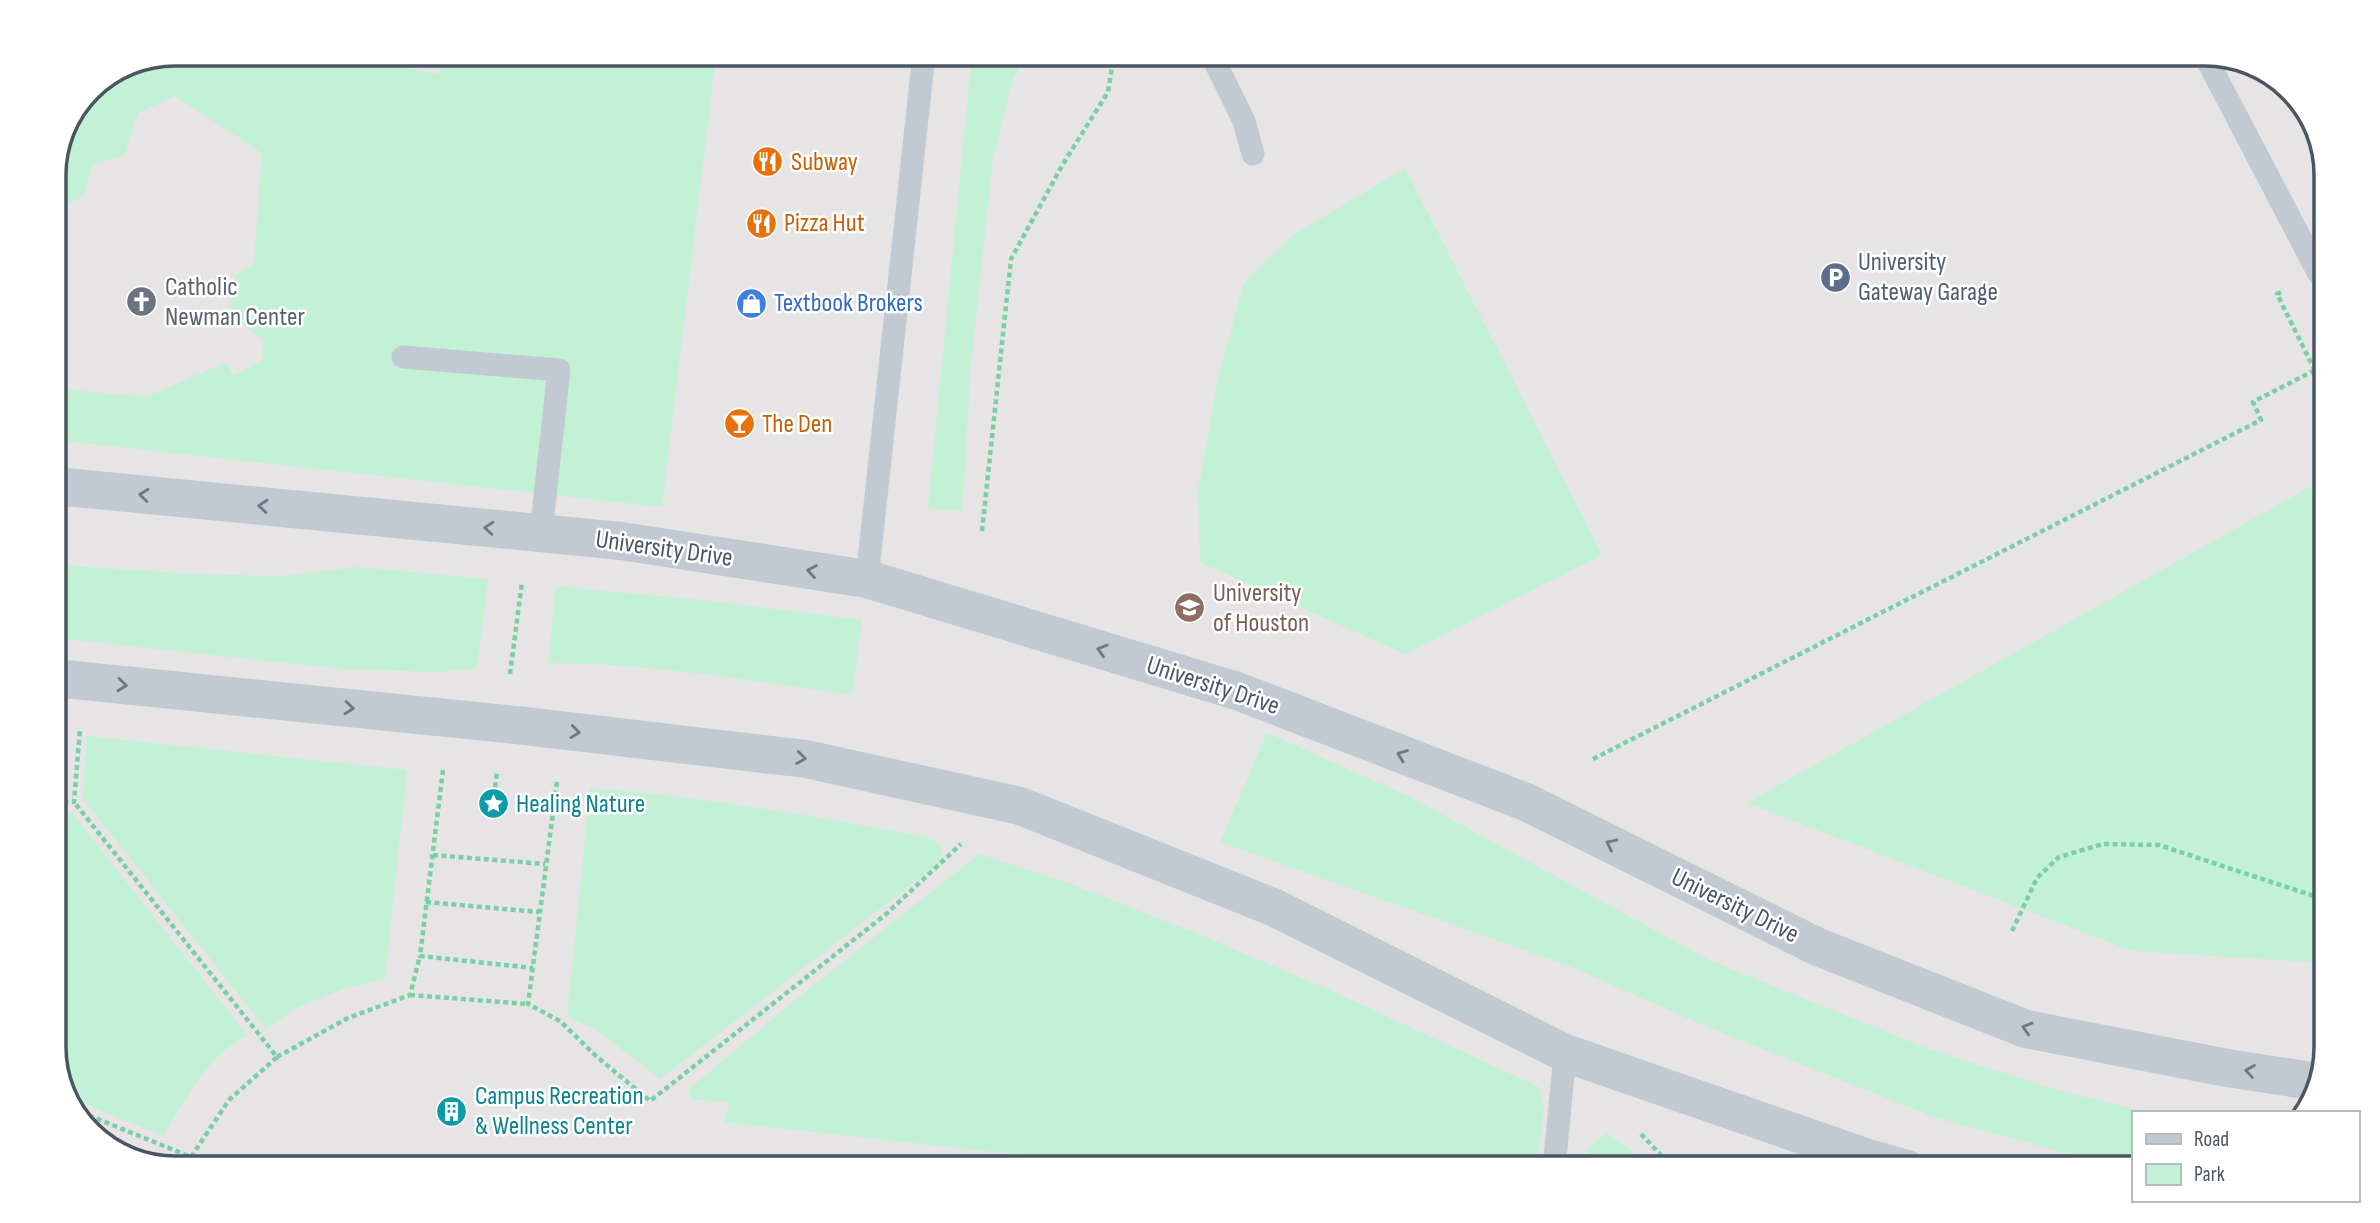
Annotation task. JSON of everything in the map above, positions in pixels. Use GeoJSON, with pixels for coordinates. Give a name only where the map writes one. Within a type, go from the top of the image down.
{"type":"FeatureCollection","features":[{"type":"Feature","properties":{"kind":"street","name":"University Drive"},"geometry":{"type":"LineString","coordinates":[[67,487],[621,541],[867,579],[1237,691],[1513,797],[1818,947],[2026,1029],[2227,1068],[2308,1080]]}},
{"type":"Feature","properties":{"kind":"street"},"geometry":{"type":"LineString","coordinates":[[67,679],[806,758],[1020,806],[1273,907],[1566,1053],[1862,1156]]}},
{"type":"Feature","properties":{"kind":"lane"},"geometry":{"type":"LineString","coordinates":[[867,579],[923,66]]}},
{"type":"Feature","properties":{"kind":"lane"},"geometry":{"type":"LineString","coordinates":[[1217,66],[1244,121],[1253,154]]}},
{"type":"Feature","properties":{"kind":"lane"},"geometry":{"type":"LineString","coordinates":[[2211,67],[2313,263]]}},
{"type":"Feature","properties":{"kind":"lane"},"geometry":{"type":"LineString","coordinates":[[403,357],[559,370],[541,533]]}},
{"type":"Feature","properties":{"kind":"lane"},"geometry":{"type":"LineString","coordinates":[[1555,1156],[1566,1053]]}},
{"type":"Feature","properties":{"kind":"path"},"geometry":{"type":"LineString","coordinates":[[982,531],[1011,259],[1063,164],[1108,92],[1112,66]]}},
{"type":"Feature","properties":{"kind":"path"},"geometry":{"type":"LineString","coordinates":[[2313,277],[2277,294],[2313,366]]}},
{"type":"Feature","properties":{"kind":"path"},"geometry":{"type":"LineString","coordinates":[[1593,759],[2261,420],[2253,402],[2313,371]]}},
{"type":"Feature","properties":{"kind":"path"},"geometry":{"type":"LineString","coordinates":[[510,676],[522,581]]}},
{"type":"Feature","properties":{"kind":"path"},"geometry":{"type":"LineString","coordinates":[[80,723],[75,802],[276,1057]]}},
{"type":"Feature","properties":{"kind":"path"},"geometry":{"type":"LineString","coordinates":[[493,804],[498,763]]}},
{"type":"Feature","properties":{"kind":"path"},"geometry":{"type":"LineString","coordinates":[[410,995],[420,956],[443,770]]}},
{"type":"Feature","properties":{"kind":"path"},"geometry":{"type":"LineString","coordinates":[[528,1004],[557,782]]}},
{"type":"Feature","properties":{"kind":"path"},"geometry":{"type":"LineString","coordinates":[[67,802],[75,802]]}},
{"type":"Feature","properties":{"kind":"path"},"geometry":{"type":"LineString","coordinates":[[192,1156],[229,1100],[276,1057],[348,1018],[410,995],[528,1004],[560,1021],[596,1056],[650,1101],[885,915],[967,839]]}},
{"type":"Feature","properties":{"kind":"path"},"geometry":{"type":"LineString","coordinates":[[2012,931],[2037,878],[2059,857],[2104,844],[2159,845],[2314,896]]}},
{"type":"Feature","properties":{"kind":"path"},"geometry":{"type":"LineString","coordinates":[[433,855],[545,863]]}},
{"type":"Feature","properties":{"kind":"path"},"geometry":{"type":"LineString","coordinates":[[426,902],[539,912]]}},
{"type":"Feature","properties":{"kind":"path"},"geometry":{"type":"LineString","coordinates":[[420,956],[533,968]]}},
{"type":"Feature","properties":{"kind":"path"},"geometry":{"type":"LineString","coordinates":[[93,1118],[188,1156]]}},
{"type":"Feature","properties":{"kind":"path"},"geometry":{"type":"LineString","coordinates":[[1635,1126],[1662,1156]]}},
{"type":"Feature","properties":{"kind":"shaded area","name":"University of Houston"},"geometry":{"type":"Polygon","coordinates":[[[176,66],[2204,66],[2240,72],[2253,78],[2276,94],[2295,115],[2308,140],[2313,168],[2314,1048],[2310,1076],[2302,1096],[2293,1111],[2132,1111],[2132,1156],[161,1156],[127,1145],[104,1129],[85,1108],[72,1083],[67,1055],[67,168],[70,147],[85,115],[98,98],[134,75],[176,66]]]}},
{"type":"Feature","properties":{"kind":"green space"},"geometry":{"type":"Polygon","coordinates":[[[176,66],[398,66],[438,74],[440,66],[715,66],[662,507],[67,441],[67,386],[71,390],[146,397],[227,362],[233,376],[263,360],[263,340],[229,314],[236,274],[254,264],[262,153],[175,96],[138,113],[125,154],[92,166],[83,196],[67,204],[70,147],[85,115],[98,98],[115,85],[154,69],[176,66]]]}},
{"type":"Feature","properties":{"kind":"green space"},"geometry":{"type":"Polygon","coordinates":[[[971,66],[1020,66],[1013,78],[993,158],[971,365],[962,511],[928,508],[971,66]]]}},
{"type":"Feature","properties":{"kind":"green space"},"geometry":{"type":"Polygon","coordinates":[[[1405,168],[1602,555],[1405,654],[1200,562],[1198,492],[1218,378],[1244,283],[1293,235],[1405,168]]]}},
{"type":"Feature","properties":{"kind":"green space"},"geometry":{"type":"Polygon","coordinates":[[[2313,485],[2314,962],[2132,951],[1747,803],[2313,485]]]}},
{"type":"Feature","properties":{"kind":"green space"},"geometry":{"type":"Polygon","coordinates":[[[67,566],[195,574],[282,576],[358,567],[488,579],[477,668],[436,672],[342,669],[67,639],[67,566]]]}},
{"type":"Feature","properties":{"kind":"green space"},"geometry":{"type":"Polygon","coordinates":[[[556,586],[711,601],[862,620],[852,695],[662,669],[548,663],[556,586]]]}},
{"type":"Feature","properties":{"kind":"green space"},"geometry":{"type":"Polygon","coordinates":[[[1267,733],[1408,796],[1709,960],[1931,1050],[2064,1092],[2142,1111],[2132,1111],[2132,1156],[2077,1156],[1934,1117],[1703,1025],[1569,966],[1220,842],[1267,733]]]}},
{"type":"Feature","properties":{"kind":"green space"},"geometry":{"type":"Polygon","coordinates":[[[86,736],[407,770],[385,979],[344,989],[298,1007],[266,1029],[83,799],[86,736]]]}},
{"type":"Feature","properties":{"kind":"green space"},"geometry":{"type":"Polygon","coordinates":[[[590,788],[717,802],[884,829],[926,837],[939,844],[943,853],[938,864],[660,1079],[597,1030],[567,1017],[590,788]]]}},
{"type":"Feature","properties":{"kind":"green space"},"geometry":{"type":"Polygon","coordinates":[[[67,812],[72,813],[247,1035],[209,1066],[189,1093],[164,1136],[82,1103],[72,1083],[67,1055],[67,812]]]}},
{"type":"Feature","properties":{"kind":"green space"},"geometry":{"type":"Polygon","coordinates":[[[979,854],[1071,884],[1198,934],[1332,991],[1539,1087],[1544,1106],[1538,1156],[1030,1156],[723,1122],[730,1102],[690,1099],[689,1089],[794,1001],[979,854]]]}},
{"type":"Feature","properties":{"kind":"green space"},"geometry":{"type":"Polygon","coordinates":[[[1606,1133],[1639,1156],[1586,1156],[1588,1148],[1606,1133]]]}},
{"type":"Feature","properties":{"kind":"green space"},"geometry":{"type":"Polygon","coordinates":[[[115,1138],[153,1154],[127,1145],[115,1138]]]}},
{"type":"Feature","properties":{"kind":"place","name":"Subway"},"geometry":{"type":"Point","coordinates":[768,162]}},
{"type":"Feature","properties":{"kind":"place","name":"Pizza Hut"},"geometry":{"type":"Point","coordinates":[761,223]}},
{"type":"Feature","properties":{"kind":"place","name":"University Gateway Garage"},"geometry":{"type":"Point","coordinates":[1835,277]}},
{"type":"Feature","properties":{"kind":"place","name":"Catholic Newman Center"},"geometry":{"type":"Point","coordinates":[142,302]}},
{"type":"Feature","properties":{"kind":"place","name":"Textbook Brokers"},"geometry":{"type":"Point","coordinates":[751,303]}},
{"type":"Feature","properties":{"kind":"place","name":"The Den"},"geometry":{"type":"Point","coordinates":[739,424]}},
{"type":"Feature","properties":{"kind":"place","name":"University of Houston"},"geometry":{"type":"Point","coordinates":[1190,608]}},
{"type":"Feature","properties":{"kind":"place","name":"Healing Nature"},"geometry":{"type":"Point","coordinates":[493,804]}},
{"type":"Feature","properties":{"kind":"place","name":"Campus Recreation & Wellness Center"},"geometry":{"type":"Point","coordinates":[452,1111]}}]}
